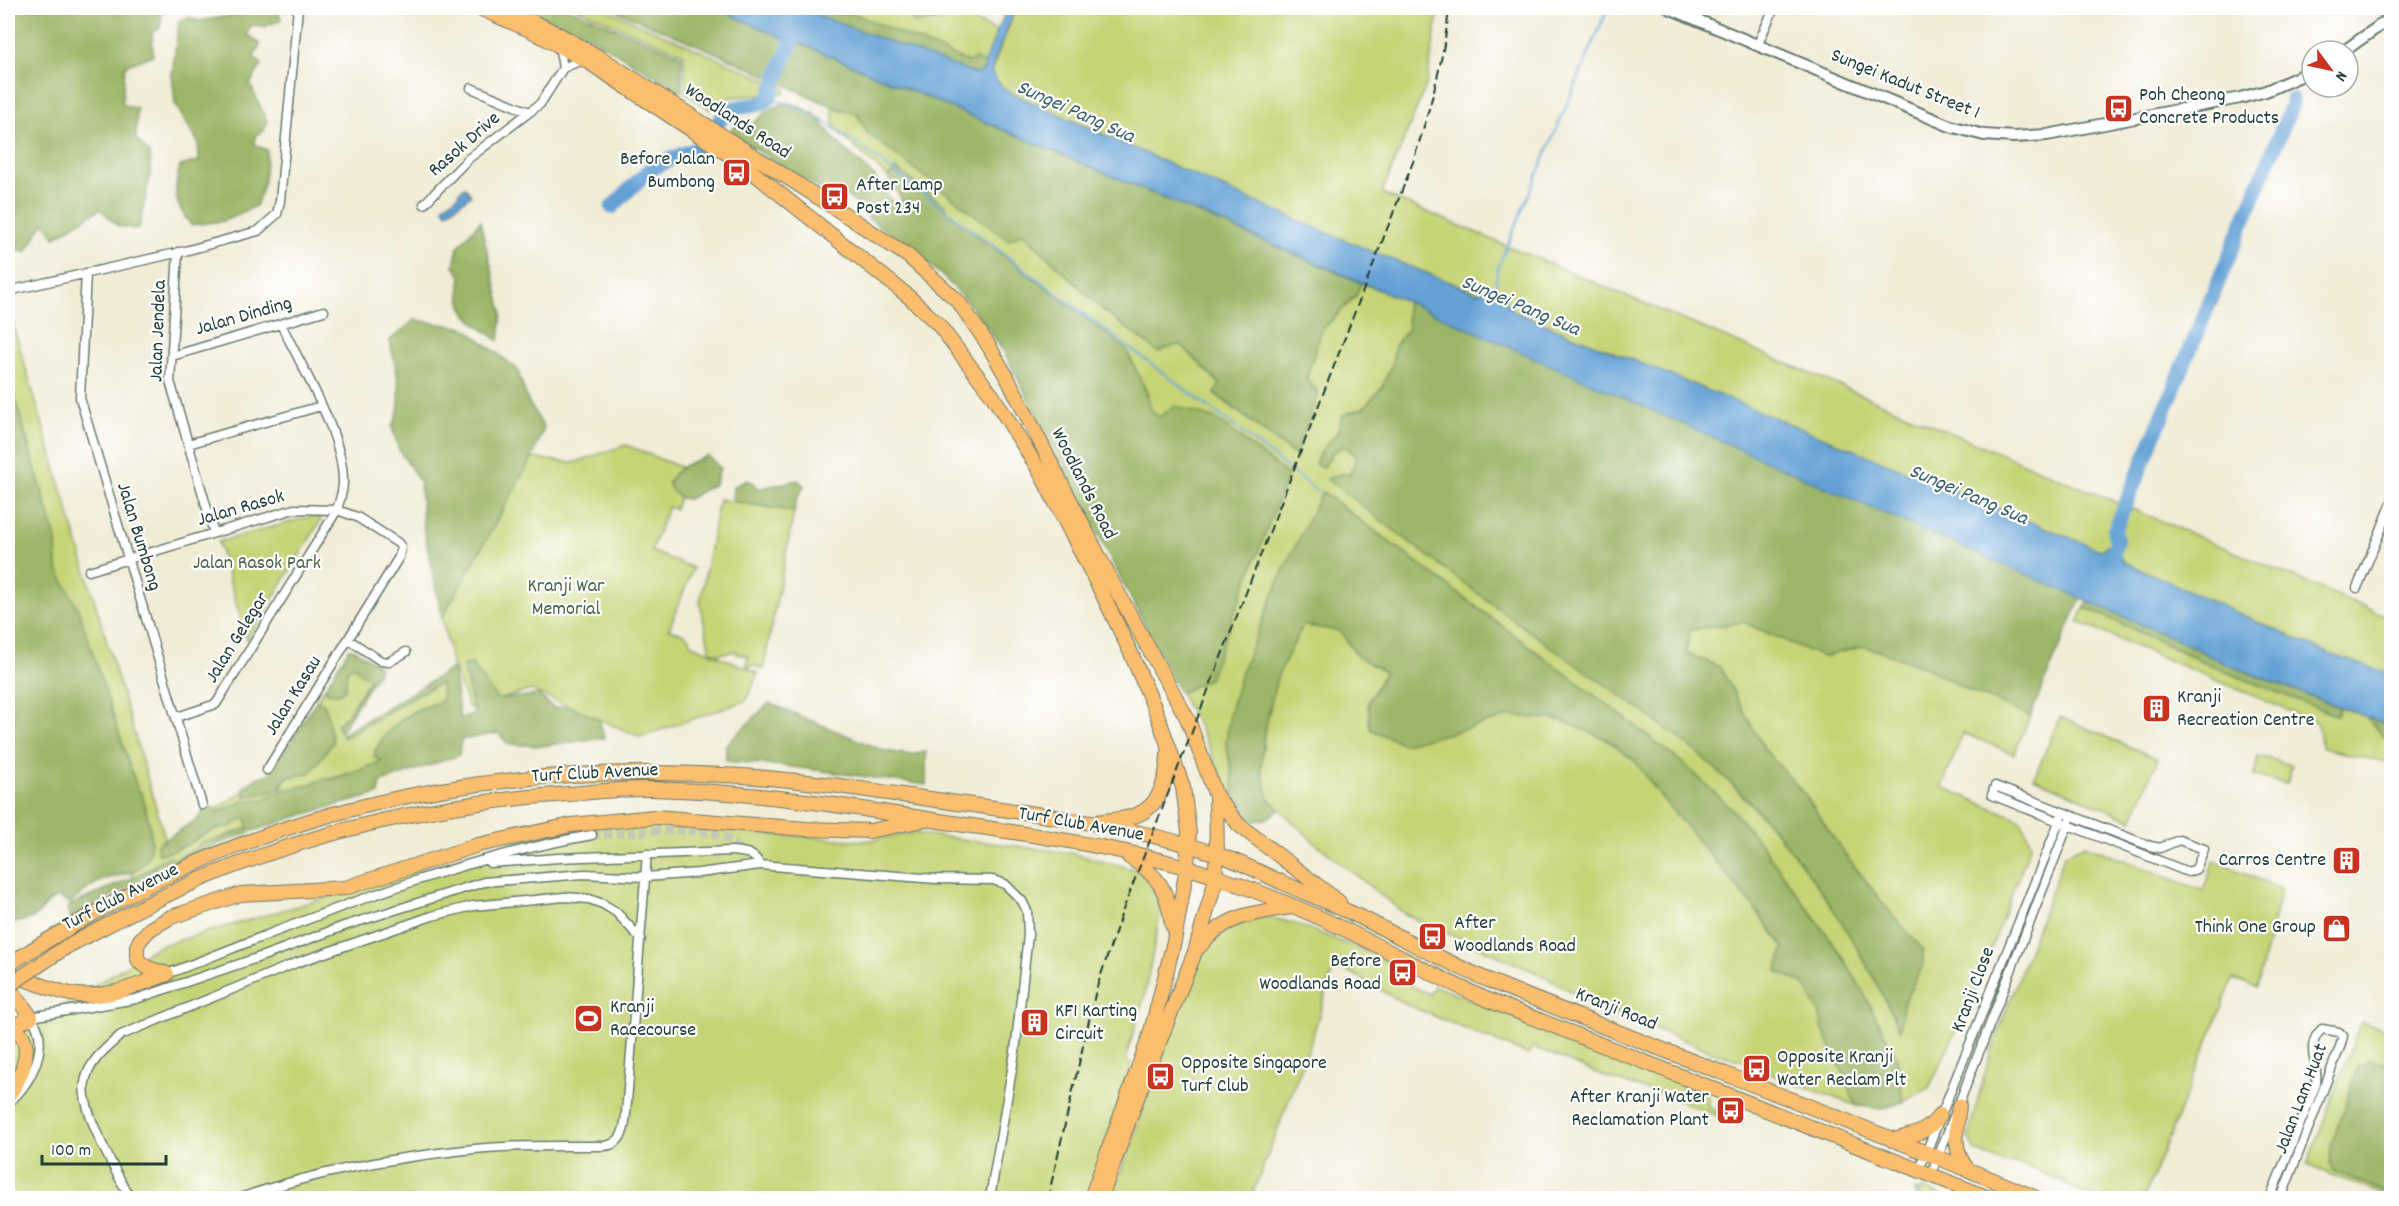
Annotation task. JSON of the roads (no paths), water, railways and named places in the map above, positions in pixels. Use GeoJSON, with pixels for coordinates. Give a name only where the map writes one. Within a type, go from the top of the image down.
{"type":"FeatureCollection","features":[{"type":"Feature","properties":{"kind":"main road","name":"Woodlands Road"},"geometry":{"type":"LineString","coordinates":[[479,8],[587,61],[741,162],[846,245],[939,324],[992,395],[1039,470],[1130,651],[1183,787],[1189,832],[1187,867],[1174,940],[1149,1038],[1091,1198]]}},
{"type":"Feature","properties":{"kind":"main road","name":"Woodlands Road"},"geometry":{"type":"LineString","coordinates":[[505,8],[560,34],[604,60],[860,224],[908,256],[958,301],[987,343],[1112,582],[1188,720],[1216,796],[1215,876],[1195,952],[1137,1098],[1101,1198]]}},
{"type":"Feature","properties":{"kind":"main road"},"geometry":{"type":"LineString","coordinates":[[846,245],[860,224]]}},
{"type":"Feature","properties":{"kind":"main road"},"geometry":{"type":"LineString","coordinates":[[1092,823],[1130,817],[1146,810],[1156,800],[1165,783],[1168,749]]}},
{"type":"Feature","properties":{"kind":"main road","name":"Turf Club Avenue"},"geometry":{"type":"LineString","coordinates":[[8,964],[56,933],[153,882],[222,851],[361,806],[450,789],[544,777],[636,773],[726,775],[808,782],[1092,823],[1188,845]]}},
{"type":"Feature","properties":{"kind":"main road","name":"Turf Club Avenue"},"geometry":{"type":"LineString","coordinates":[[8,986],[66,947],[137,909],[203,878],[272,851],[346,829],[429,810],[525,797],[646,789],[739,793],[842,805],[1111,848],[1215,876]]}},
{"type":"Feature","properties":{"kind":"main road"},"geometry":{"type":"LineString","coordinates":[[1216,796],[1239,825],[1358,916]]}},
{"type":"Feature","properties":{"kind":"main road"},"geometry":{"type":"LineString","coordinates":[[167,974],[148,968],[139,962],[137,956],[138,946],[144,934],[171,917],[241,894],[345,888],[478,845],[571,825],[655,817],[806,829],[870,831],[929,819]]}},
{"type":"Feature","properties":{"kind":"main road","name":"Kranji Road"},"geometry":{"type":"LineString","coordinates":[[1188,845],[1217,855],[1358,916],[1495,983],[2036,1198]]}},
{"type":"Feature","properties":{"kind":"main road"},"geometry":{"type":"LineString","coordinates":[[1111,848],[1148,868],[1159,882],[1168,899],[1174,940]]}},
{"type":"Feature","properties":{"kind":"main road","name":"Kranji Road"},"geometry":{"type":"LineString","coordinates":[[1215,876],[1372,942],[1443,980],[1488,1000],[1989,1198]]}},
{"type":"Feature","properties":{"kind":"main road"},"geometry":{"type":"LineString","coordinates":[[1195,952],[1209,936],[1229,921],[1249,914],[1293,907]]}},
{"type":"Feature","properties":{"kind":"main road"},"geometry":{"type":"LineString","coordinates":[[8,974],[68,994],[84,996],[107,994],[167,974]]}},
{"type":"Feature","properties":{"kind":"main road"},"geometry":{"type":"LineString","coordinates":[[8,986],[31,1017],[9,1028]]}},
{"type":"Feature","properties":{"kind":"main road"},"geometry":{"type":"LineString","coordinates":[[8,1096],[21,1075],[26,1050],[23,1038],[16,1029],[9,1028]]}},
{"type":"Feature","properties":{"kind":"main road"},"geometry":{"type":"LineString","coordinates":[[1959,1106],[1957,1150],[1960,1160],[1969,1171]]}},
{"type":"Feature","properties":{"kind":"main road"},"geometry":{"type":"LineString","coordinates":[[1892,1140],[1919,1133],[1931,1127],[1940,1115]]}},
{"type":"Feature","properties":{"kind":"street"},"geometry":{"type":"LineString","coordinates":[[8,291],[258,231],[277,214],[298,8]]}},
{"type":"Feature","properties":{"kind":"street","name":"Sungei Kadut Street 1"},"geometry":{"type":"LineString","coordinates":[[1669,8],[1950,126],[1984,135],[2013,137],[2055,133],[2240,98],[2266,91],[2300,76]]}},
{"type":"Feature","properties":{"kind":"street"},"geometry":{"type":"LineString","coordinates":[[1758,44],[1774,8]]}},
{"type":"Feature","properties":{"kind":"street"},"geometry":{"type":"LineString","coordinates":[[2359,39],[2389,15]]}},
{"type":"Feature","properties":{"kind":"street"},"geometry":{"type":"LineString","coordinates":[[554,43],[560,51],[563,68],[577,62],[587,61]]}},
{"type":"Feature","properties":{"kind":"street","name":"Rasok Drive"},"geometry":{"type":"LineString","coordinates":[[424,204],[468,159],[544,100],[563,68]]}},
{"type":"Feature","properties":{"kind":"street","name":"Rasok Drive"},"geometry":{"type":"LineString","coordinates":[[471,87],[529,112]]}},
{"type":"Feature","properties":{"kind":"street","name":"Jalan Jendela"},"geometry":{"type":"LineString","coordinates":[[178,252],[170,381],[214,533]]}},
{"type":"Feature","properties":{"kind":"street","name":"Jalan Bumbong"},"geometry":{"type":"LineString","coordinates":[[86,273],[80,398],[202,805]]}},
{"type":"Feature","properties":{"kind":"street","name":"Jalan Dinding"},"geometry":{"type":"LineString","coordinates":[[172,356],[324,311]]}},
{"type":"Feature","properties":{"kind":"street","name":"Jalan Gelegar"},"geometry":{"type":"LineString","coordinates":[[177,717],[216,704],[337,510],[343,485],[340,454],[321,406],[281,324]]}},
{"type":"Feature","properties":{"kind":"street"},"geometry":{"type":"LineString","coordinates":[[188,444],[321,406]]}},
{"type":"Feature","properties":{"kind":"street"},"geometry":{"type":"LineString","coordinates":[[2357,588],[2391,503]]}},
{"type":"Feature","properties":{"kind":"street","name":"Jalan Rasok"},"geometry":{"type":"LineString","coordinates":[[89,571],[294,509],[337,510],[357,517],[398,543]]}},
{"type":"Feature","properties":{"kind":"street","name":"Jalan Kasau"},"geometry":{"type":"LineString","coordinates":[[267,770],[399,557],[401,547],[398,543]]}},
{"type":"Feature","properties":{"kind":"street"},"geometry":{"type":"LineString","coordinates":[[349,640],[381,661],[389,662],[406,652]]}},
{"type":"Feature","properties":{"kind":"street"},"geometry":{"type":"LineString","coordinates":[[2065,819],[1992,795],[1995,786],[2065,819],[2188,872],[2196,869],[2204,849],[2179,840],[2160,848],[2150,846],[2065,819]]}},
{"type":"Feature","properties":{"kind":"street","name":"Kranji Close"},"geometry":{"type":"LineString","coordinates":[[1931,1156],[1959,1106],[2065,819]]}},
{"type":"Feature","properties":{"kind":"street","name":"Kranji Close"},"geometry":{"type":"LineString","coordinates":[[1925,1173],[1940,1115],[2065,819]]}},
{"type":"Feature","properties":{"kind":"street"},"geometry":{"type":"LineString","coordinates":[[167,974],[339,906],[541,844],[592,835]]}},
{"type":"Feature","properties":{"kind":"street"},"geometry":{"type":"LineString","coordinates":[[473,864],[647,854],[746,852],[753,855],[760,865]]}},
{"type":"Feature","properties":{"kind":"street"},"geometry":{"type":"LineString","coordinates":[[240,1198],[310,1178],[388,1161],[467,1149],[611,1146],[618,1142],[624,1128],[647,854]]}},
{"type":"Feature","properties":{"kind":"street"},"geometry":{"type":"LineString","coordinates":[[8,1103],[18,1094],[35,1064],[40,1045],[40,1033],[31,1017],[52,1011],[136,999],[344,926],[484,882],[584,874],[645,877],[760,865],[936,879],[993,880],[1005,884],[1022,901],[1027,911],[1028,935],[1015,1052],[990,1198]]}},
{"type":"Feature","properties":{"kind":"street"},"geometry":{"type":"LineString","coordinates":[[130,1198],[89,1115],[84,1083],[101,1052],[121,1035],[296,963],[432,916],[473,906],[565,897],[589,898],[616,912],[641,939]]}},
{"type":"Feature","properties":{"kind":"street","name":"Jalan Lam Huat"},"geometry":{"type":"LineString","coordinates":[[2270,1198],[2316,1084],[2317,1074],[2311,1052],[2314,1039],[2322,1029],[2327,1028],[2341,1033],[2342,1040],[2282,1198]]}},
{"type":"Feature","properties":{"kind":"water"},"geometry":{"type":"Polygon","coordinates":[[[716,8],[798,8],[976,74],[984,70],[985,61],[1007,8],[1016,8],[991,73],[1005,90],[1240,196],[1418,270],[1478,293],[1495,289],[1515,312],[2100,550],[2111,542],[2121,547],[2119,554],[2124,562],[2332,655],[2391,674],[2391,726],[2226,664],[2185,643],[1874,509],[1406,301],[716,8]]]}},
{"type":"Feature","properties":{"kind":"water"},"geometry":{"type":"Polygon","coordinates":[[[465,187],[471,195],[447,213],[443,207],[459,195],[458,193],[465,187]]]}},
{"type":"Feature","properties":{"kind":"waterway","name":"Sungei Pang Sua"},"geometry":{"type":"LineString","coordinates":[[1495,291],[1498,267],[1608,8]]}},
{"type":"Feature","properties":{"kind":"waterway"},"geometry":{"type":"LineString","coordinates":[[719,122],[730,110],[756,105],[769,99],[798,24]]}},
{"type":"Feature","properties":{"kind":"waterway"},"geometry":{"type":"LineString","coordinates":[[769,99],[782,101],[806,111],[860,146],[1230,423],[1319,493]]}},
{"type":"Feature","properties":{"kind":"waterway"},"geometry":{"type":"LineString","coordinates":[[2110,563],[2117,540],[2114,532],[2292,105],[2292,100]]}},
{"type":"Feature","properties":{"kind":"waterway"},"geometry":{"type":"LineString","coordinates":[[612,207],[648,171],[704,146]]}},
{"type":"Feature","properties":{"kind":"waterway"},"geometry":{"type":"LineString","coordinates":[[1918,1190],[1920,1198]]}},
{"type":"Feature","properties":{"kind":"tunnel"},"geometry":{"type":"LineString","coordinates":[[592,835],[697,831],[713,834],[733,842],[749,861]]}},
{"type":"Feature","properties":{"kind":"railway"},"geometry":{"type":"LineString","coordinates":[[1048,1198],[1096,990],[1121,915],[1413,162],[1440,67],[1449,8]]}},
{"type":"Feature","properties":{"kind":"place","name":"Poh Cheong Concrete Products"},"geometry":{"type":"Point","coordinates":[2118,108]}},
{"type":"Feature","properties":{"kind":"place","name":"Before Jalan Bumbong"},"geometry":{"type":"Point","coordinates":[736,172]}},
{"type":"Feature","properties":{"kind":"place","name":"After Lamp Post 234"},"geometry":{"type":"Point","coordinates":[835,197]}},
{"type":"Feature","properties":{"kind":"place","name":"Kranji Recreation Centre"},"geometry":{"type":"Point","coordinates":[2156,709]}},
{"type":"Feature","properties":{"kind":"place","name":"Carros Centre"},"geometry":{"type":"Point","coordinates":[2347,861]}},
{"type":"Feature","properties":{"kind":"place","name":"Think One Group"},"geometry":{"type":"Point","coordinates":[2337,928]}},
{"type":"Feature","properties":{"kind":"place","name":"After Woodlands Road"},"geometry":{"type":"Point","coordinates":[1433,936]}},
{"type":"Feature","properties":{"kind":"place","name":"Before Woodlands Road"},"geometry":{"type":"Point","coordinates":[1402,973]}},
{"type":"Feature","properties":{"kind":"place","name":"Kranji Racecourse"},"geometry":{"type":"Point","coordinates":[589,1019]}},
{"type":"Feature","properties":{"kind":"place","name":"KF1 Karting Circuit"},"geometry":{"type":"Point","coordinates":[1034,1023]}},
{"type":"Feature","properties":{"kind":"place","name":"Opposite Kranji Water Reclam Plt"},"geometry":{"type":"Point","coordinates":[1756,1069]}},
{"type":"Feature","properties":{"kind":"place","name":"Opposite Singapore Turf Club"},"geometry":{"type":"Point","coordinates":[1160,1076]}},
{"type":"Feature","properties":{"kind":"place","name":"After Kranji Water Reclamation Plant"},"geometry":{"type":"Point","coordinates":[1730,1110]}},
{"type":"Feature","properties":{"kind":"park label","name":"Jalan Rasok Park"},"geometry":{"type":"Point","coordinates":[257,564]}},
{"type":"Feature","properties":{"kind":"park label","name":"Kranji War Memorial"},"geometry":{"type":"Point","coordinates":[566,598]}}]}
